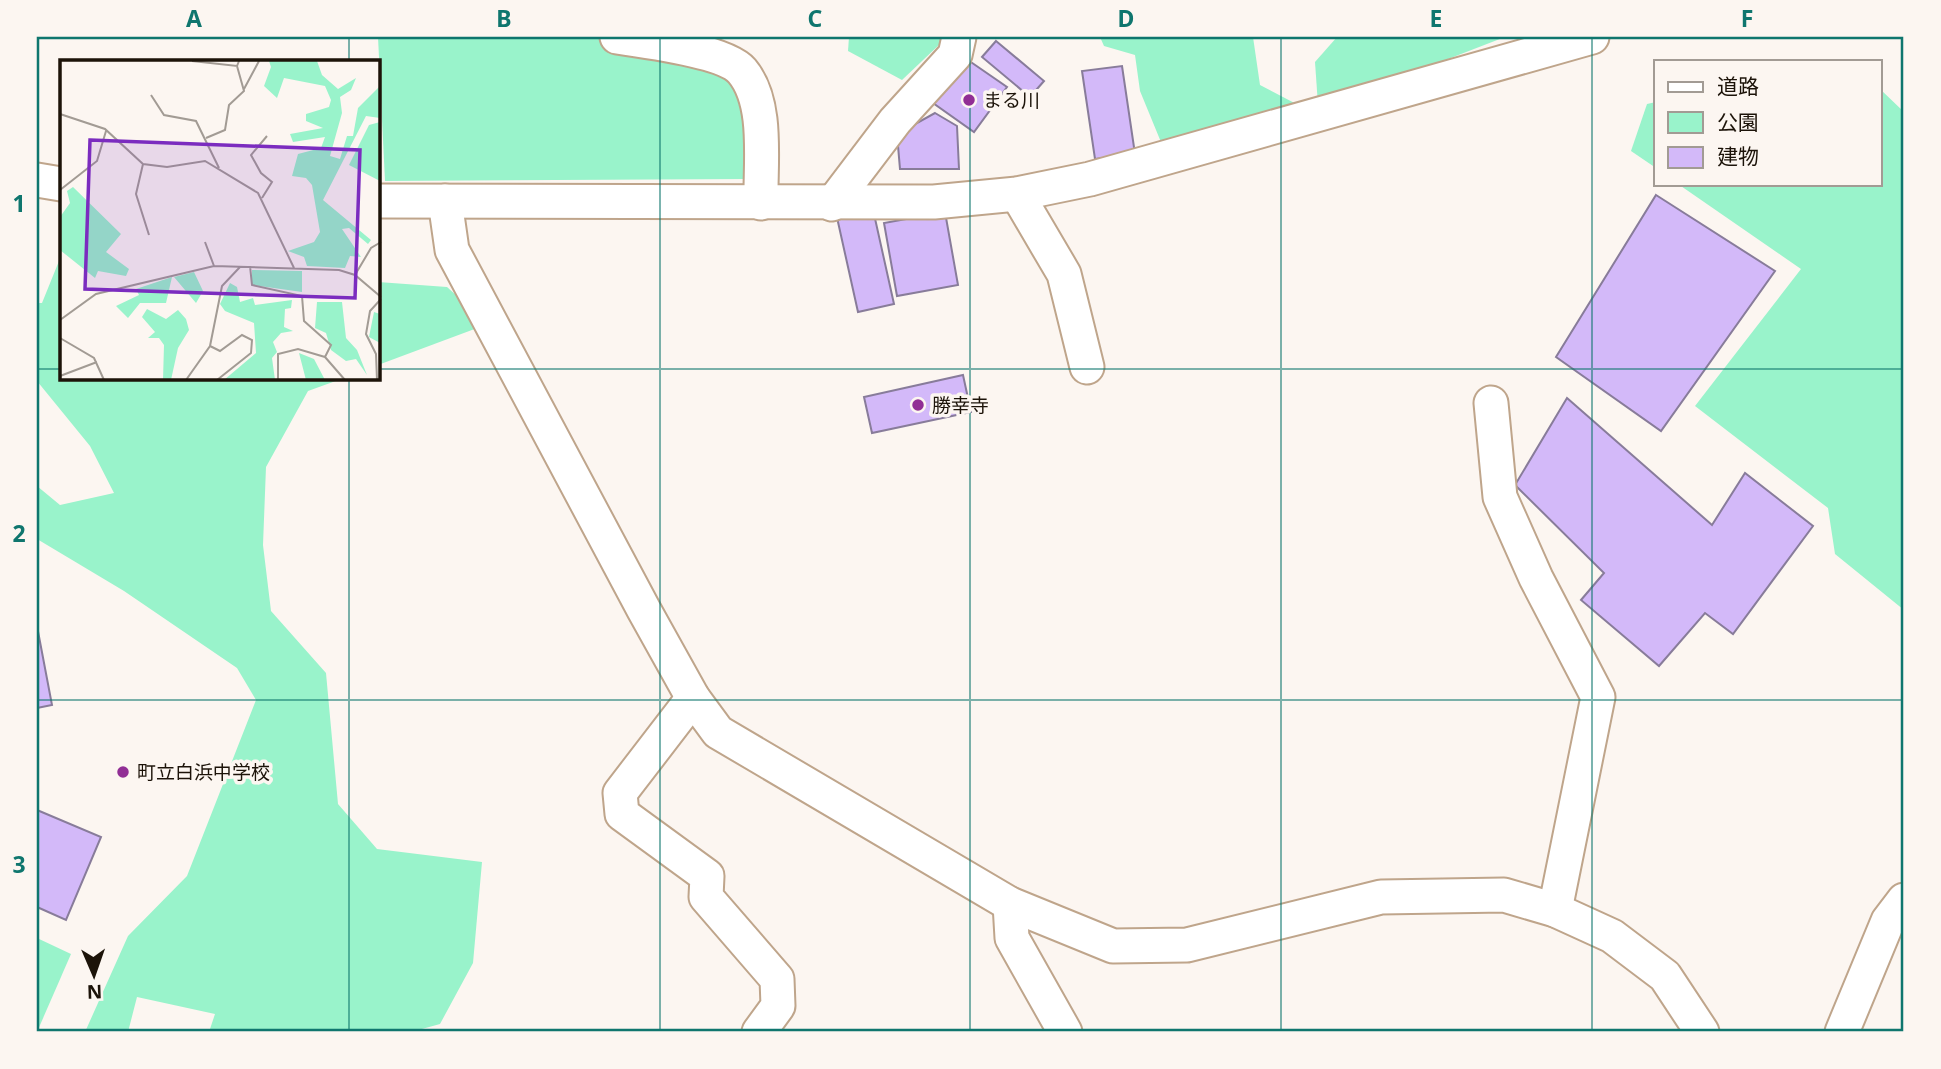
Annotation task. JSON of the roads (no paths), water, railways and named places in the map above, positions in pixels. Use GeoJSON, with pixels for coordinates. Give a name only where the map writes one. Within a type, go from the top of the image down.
{"type":"FeatureCollection","features":[{"type":"Feature","properties":{"kind":"street"},"geometry":{"type":"LineString","coordinates":[[617,37],[708,54],[741,69],[757,102],[761,203]]}},
{"type":"Feature","properties":{"kind":"street"},"geometry":{"type":"LineString","coordinates":[[832,204],[895,121],[955,55],[959,37]]}},
{"type":"Feature","properties":{"kind":"street"},"geometry":{"type":"LineString","coordinates":[[380,201],[832,204],[934,202],[1017,194],[1090,179],[1592,37]]}},
{"type":"Feature","properties":{"kind":"street"},"geometry":{"type":"LineString","coordinates":[[37,180],[60,184]]}},
{"type":"Feature","properties":{"kind":"street"},"geometry":{"type":"LineString","coordinates":[[1017,194],[1064,274],[1087,367]]}},
{"type":"Feature","properties":{"kind":"street"},"geometry":{"type":"LineString","coordinates":[[445,201],[452,250],[693,698],[718,732],[1010,904],[1114,946],[1187,945],[1381,897],[1504,895],[1555,909],[1612,936],[1665,976],[1702,1032]]}},
{"type":"Feature","properties":{"kind":"street"},"geometry":{"type":"LineString","coordinates":[[1491,403],[1500,497],[1536,578],[1598,697],[1555,909]]}},
{"type":"Feature","properties":{"kind":"street"},"geometry":{"type":"LineString","coordinates":[[693,698],[620,793],[622,814],[707,876],[706,897],[777,979],[778,1006],[758,1032]]}},
{"type":"Feature","properties":{"kind":"street"},"geometry":{"type":"LineString","coordinates":[[1842,1032],[1888,921],[1904,900]]}},
{"type":"Feature","properties":{"kind":"street"},"geometry":{"type":"LineString","coordinates":[[1010,904],[1012,938],[1065,1032]]}},
{"type":"Feature","properties":{"kind":"place","name":"まる川"},"geometry":{"type":"Point","coordinates":[969,100]}},
{"type":"Feature","properties":{"kind":"place","name":"勝幸寺"},"geometry":{"type":"Point","coordinates":[918,405]}},
{"type":"Feature","properties":{"kind":"place","name":"町立白浜中学校"},"geometry":{"type":"Point","coordinates":[123,772]}}]}
